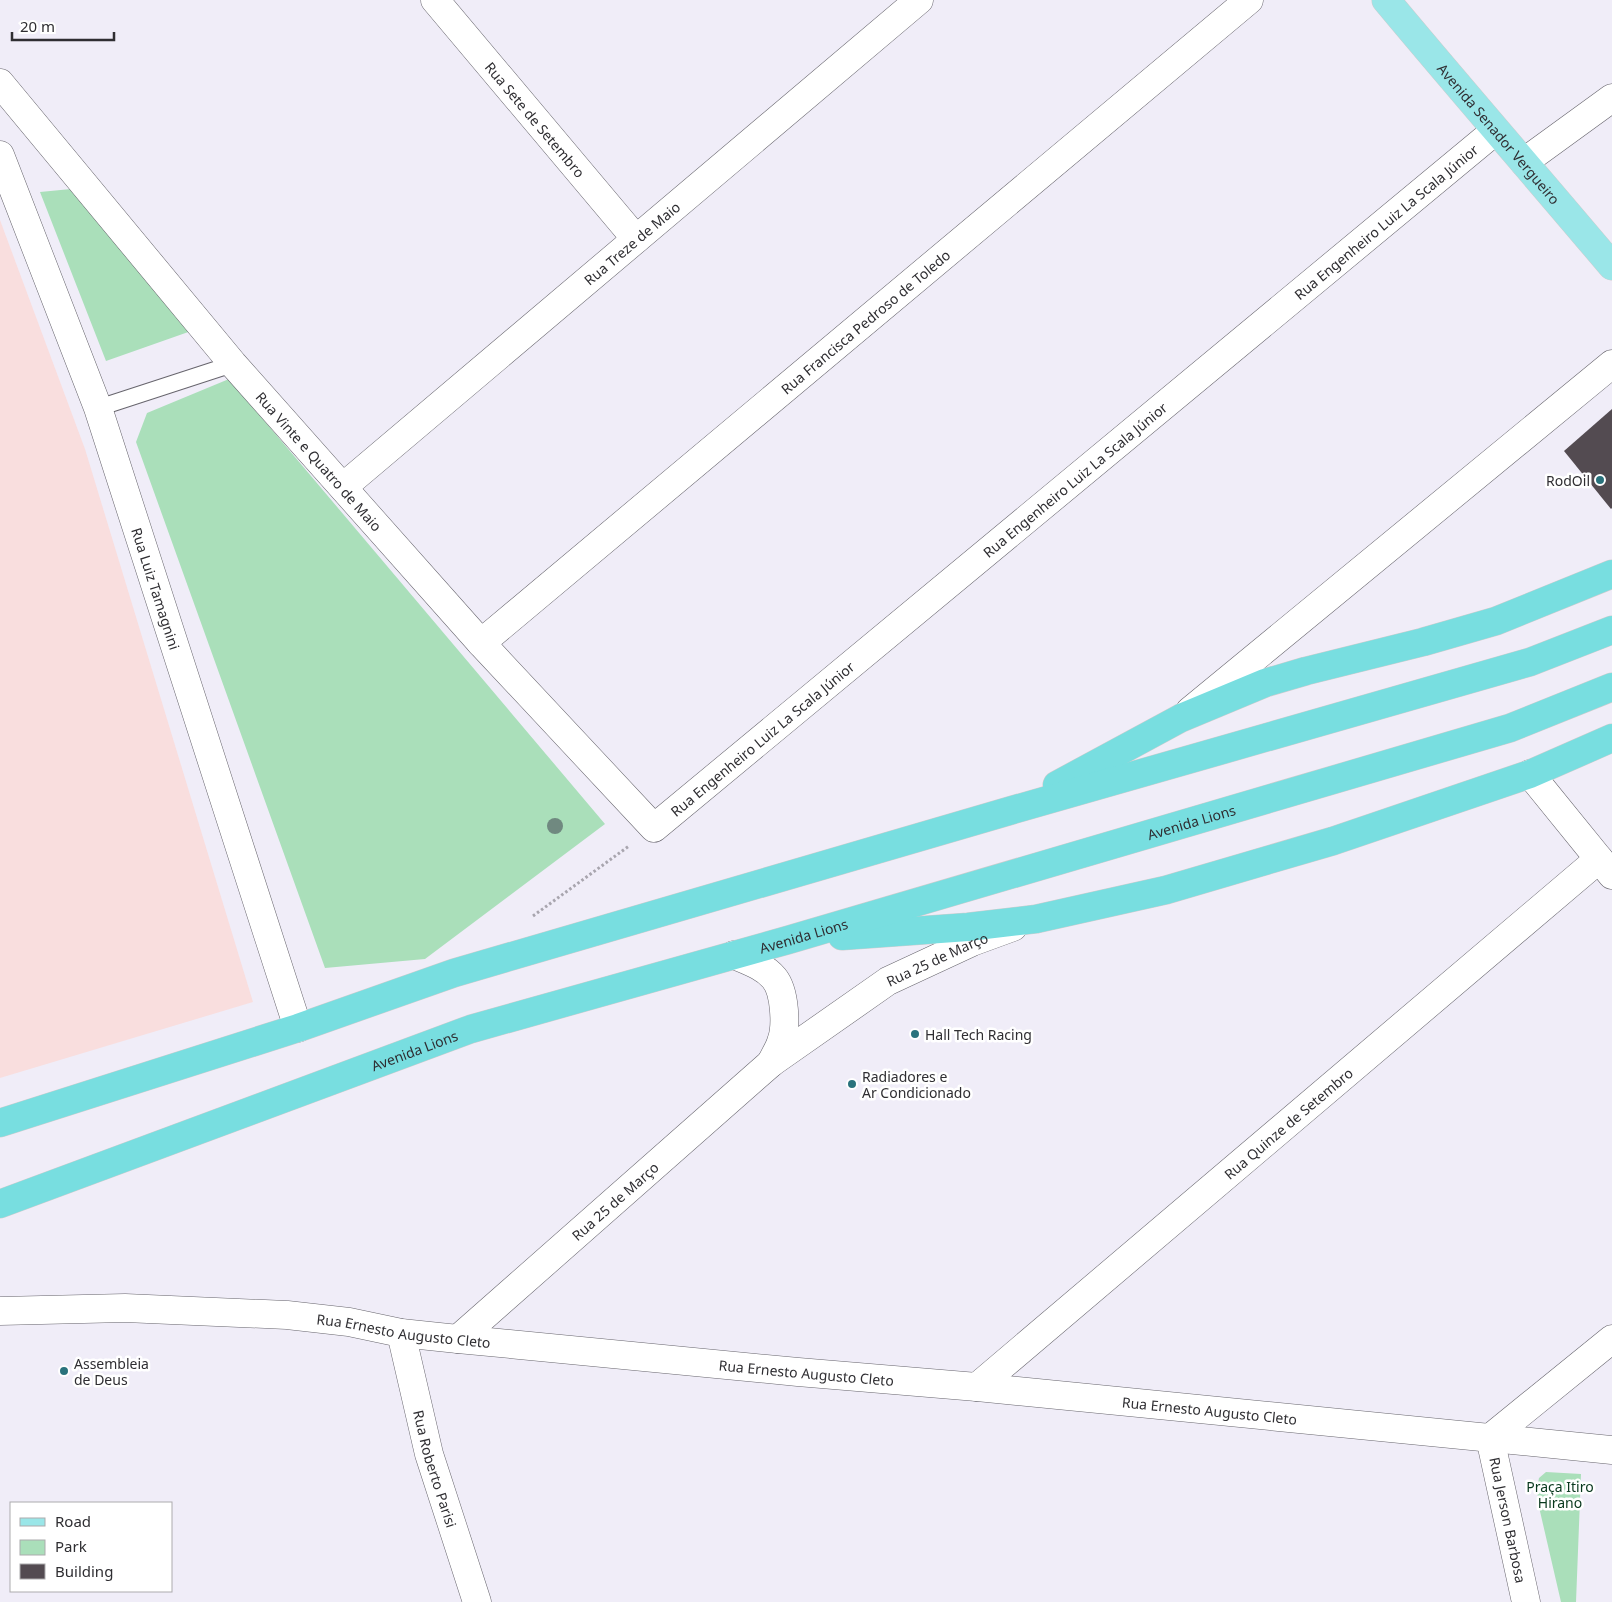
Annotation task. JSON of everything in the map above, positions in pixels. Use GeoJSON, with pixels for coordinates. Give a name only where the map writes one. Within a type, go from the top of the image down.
{"type":"FeatureCollection","features":[{"type":"Feature","properties":{"kind":"highway"},"geometry":{"type":"LineString","coordinates":[[1010,811],[1181,718],[1265,683],[1496,621],[1612,574]]}},
{"type":"Feature","properties":{"kind":"highway"},"geometry":{"type":"LineString","coordinates":[[0,1123],[298,1028],[454,973],[1530,662],[1612,630]]}},
{"type":"Feature","properties":{"kind":"highway","name":"Avenida Lions"},"geometry":{"type":"LineString","coordinates":[[0,1204],[470,1029],[788,940],[1510,728],[1612,687]]}},
{"type":"Feature","properties":{"kind":"highway"},"geometry":{"type":"LineString","coordinates":[[788,940],[968,927],[1036,919],[1166,890],[1305,850],[1530,774],[1612,738]]}},
{"type":"Feature","properties":{"kind":"main road","name":"Avenida Senador Vergueiro"},"geometry":{"type":"LineString","coordinates":[[1386,0],[1495,131],[1524,162],[1612,266]]}},
{"type":"Feature","properties":{"kind":"street","name":"Rua Sete de Setembro"},"geometry":{"type":"LineString","coordinates":[[435,0],[636,239]]}},
{"type":"Feature","properties":{"kind":"street","name":"Rua Francisca Pedroso de Toledo"},"geometry":{"type":"LineString","coordinates":[[481,643],[1249,0]]}},
{"type":"Feature","properties":{"kind":"street","name":"Rua Treze de Maio"},"geometry":{"type":"LineString","coordinates":[[343,487],[636,239],[902,5]]}},
{"type":"Feature","properties":{"kind":"street","name":"Rua Vinte e Quatro de Maio"},"geometry":{"type":"LineString","coordinates":[[0,83],[232,364],[481,643],[654,828]]}},
{"type":"Feature","properties":{"kind":"street"},"geometry":{"type":"LineString","coordinates":[[1524,162],[1612,98]]}},
{"type":"Feature","properties":{"kind":"street","name":"Rua Engenheiro Luiz La Scala Júnior"},"geometry":{"type":"LineString","coordinates":[[654,828],[1495,131]]}},
{"type":"Feature","properties":{"kind":"street","name":"Rua Luiz Tamagnini"},"geometry":{"type":"LineString","coordinates":[[0,155],[98,408],[298,1028]]}},
{"type":"Feature","properties":{"kind":"street"},"geometry":{"type":"LineString","coordinates":[[1181,718],[1612,364]]}},
{"type":"Feature","properties":{"kind":"street"},"geometry":{"type":"LineString","coordinates":[[1530,774],[1605,867]]}},
{"type":"Feature","properties":{"kind":"street","name":"Rua Quinze de Setembro"},"geometry":{"type":"LineString","coordinates":[[977,1387],[1605,867]]}},
{"type":"Feature","properties":{"kind":"street","name":"Rua 25 de Março"},"geometry":{"type":"LineString","coordinates":[[458,1339],[771,1063],[888,981],[972,942],[1036,919]]}},
{"type":"Feature","properties":{"kind":"street","name":"Rua 25 de Março"},"geometry":{"type":"LineString","coordinates":[[734,955],[753,962],[768,972],[776,979],[780,990],[784,1006],[785,1028],[771,1063]]}},
{"type":"Feature","properties":{"kind":"street","name":"Rua Ernesto Augusto Cleto"},"geometry":{"type":"LineString","coordinates":[[0,1311],[125,1308],[259,1313],[350,1322],[401,1333],[458,1339],[788,1372],[977,1387],[1612,1450]]}},
{"type":"Feature","properties":{"kind":"street","name":"Rua Roberto Parisi"},"geometry":{"type":"LineString","coordinates":[[401,1333],[429,1454],[477,1602]]}},
{"type":"Feature","properties":{"kind":"street"},"geometry":{"type":"LineString","coordinates":[[1490,1438],[1612,1339]]}},
{"type":"Feature","properties":{"kind":"street","name":"Rua Jerson Barbosa"},"geometry":{"type":"LineString","coordinates":[[1490,1438],[1526,1602]]}},
{"type":"Feature","properties":{"kind":"lane"},"geometry":{"type":"LineString","coordinates":[[98,408],[232,364]]}},
{"type":"Feature","properties":{"kind":"path"},"geometry":{"type":"LineString","coordinates":[[526,921],[654,828]]}},
{"type":"Feature","properties":{"kind":"shaded area"},"geometry":{"type":"Polygon","coordinates":[[[0,220],[85,449],[253,1002],[0,1078],[0,220]]]}},
{"type":"Feature","properties":{"kind":"green space"},"geometry":{"type":"Polygon","coordinates":[[[71,189],[194,330],[106,361],[40,192],[71,189]]]}},
{"type":"Feature","properties":{"kind":"green space"},"geometry":{"type":"Polygon","coordinates":[[[229,379],[605,824],[425,959],[325,968],[136,442],[147,413],[229,379]]]}},
{"type":"Feature","properties":{"kind":"green space","name":"Praça Itiro Hirano"},"geometry":{"type":"Polygon","coordinates":[[[1546,1472],[1581,1474],[1576,1602],[1561,1602],[1539,1507],[1537,1489],[1539,1478],[1546,1472]]]}},
{"type":"Feature","properties":{"kind":"building","name":"RodOil"},"geometry":{"type":"Polygon","coordinates":[[[1612,409],[1612,508],[1611,509],[1564,451],[1612,409]]]}},
{"type":"Feature","properties":{"kind":"place","name":"RodOil"},"geometry":{"type":"Point","coordinates":[1600,480]}},
{"type":"Feature","properties":{"kind":"place","name":"Hall Tech Racing"},"geometry":{"type":"Point","coordinates":[915,1034]}},
{"type":"Feature","properties":{"kind":"place","name":"Radiadores e Ar Condicionado"},"geometry":{"type":"Point","coordinates":[852,1084]}},
{"type":"Feature","properties":{"kind":"place","name":"Assembleia de Deus"},"geometry":{"type":"Point","coordinates":[64,1371]}}]}
